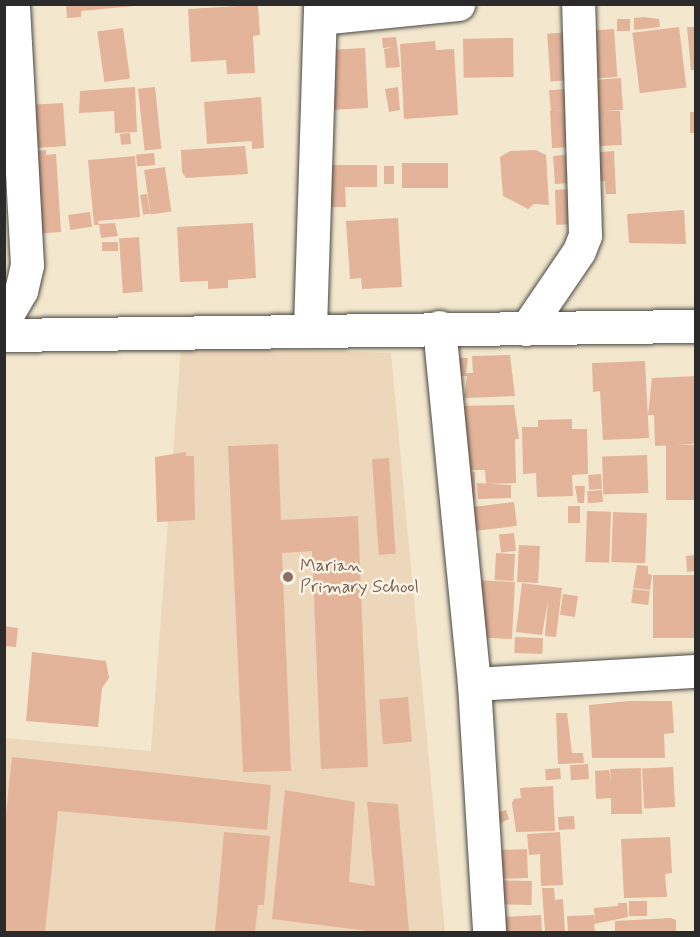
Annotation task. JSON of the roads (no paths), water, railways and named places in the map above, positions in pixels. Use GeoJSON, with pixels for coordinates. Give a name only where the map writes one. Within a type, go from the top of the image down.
{"type":"FeatureCollection","features":[{"type":"Feature","properties":{"kind":"street"},"geometry":{"type":"LineString","coordinates":[[309,328],[321,11],[458,4]]}},
{"type":"Feature","properties":{"kind":"street"},"geometry":{"type":"LineString","coordinates":[[526,329],[579,251],[585,235],[578,4]]}},
{"type":"Feature","properties":{"kind":"street"},"geometry":{"type":"LineString","coordinates":[[4,320],[21,291],[27,265],[10,21]]}},
{"type":"Feature","properties":{"kind":"street"},"geometry":{"type":"LineString","coordinates":[[4,335],[309,328],[526,329],[696,326]]}},
{"type":"Feature","properties":{"kind":"street"},"geometry":{"type":"LineString","coordinates":[[439,327],[474,684],[489,933]]}},
{"type":"Feature","properties":{"kind":"street"},"geometry":{"type":"LineString","coordinates":[[474,684],[696,670]]}},
{"type":"Feature","properties":{"kind":"place","name":"Marian Primary School"},"geometry":{"type":"Point","coordinates":[288,577]}}]}
